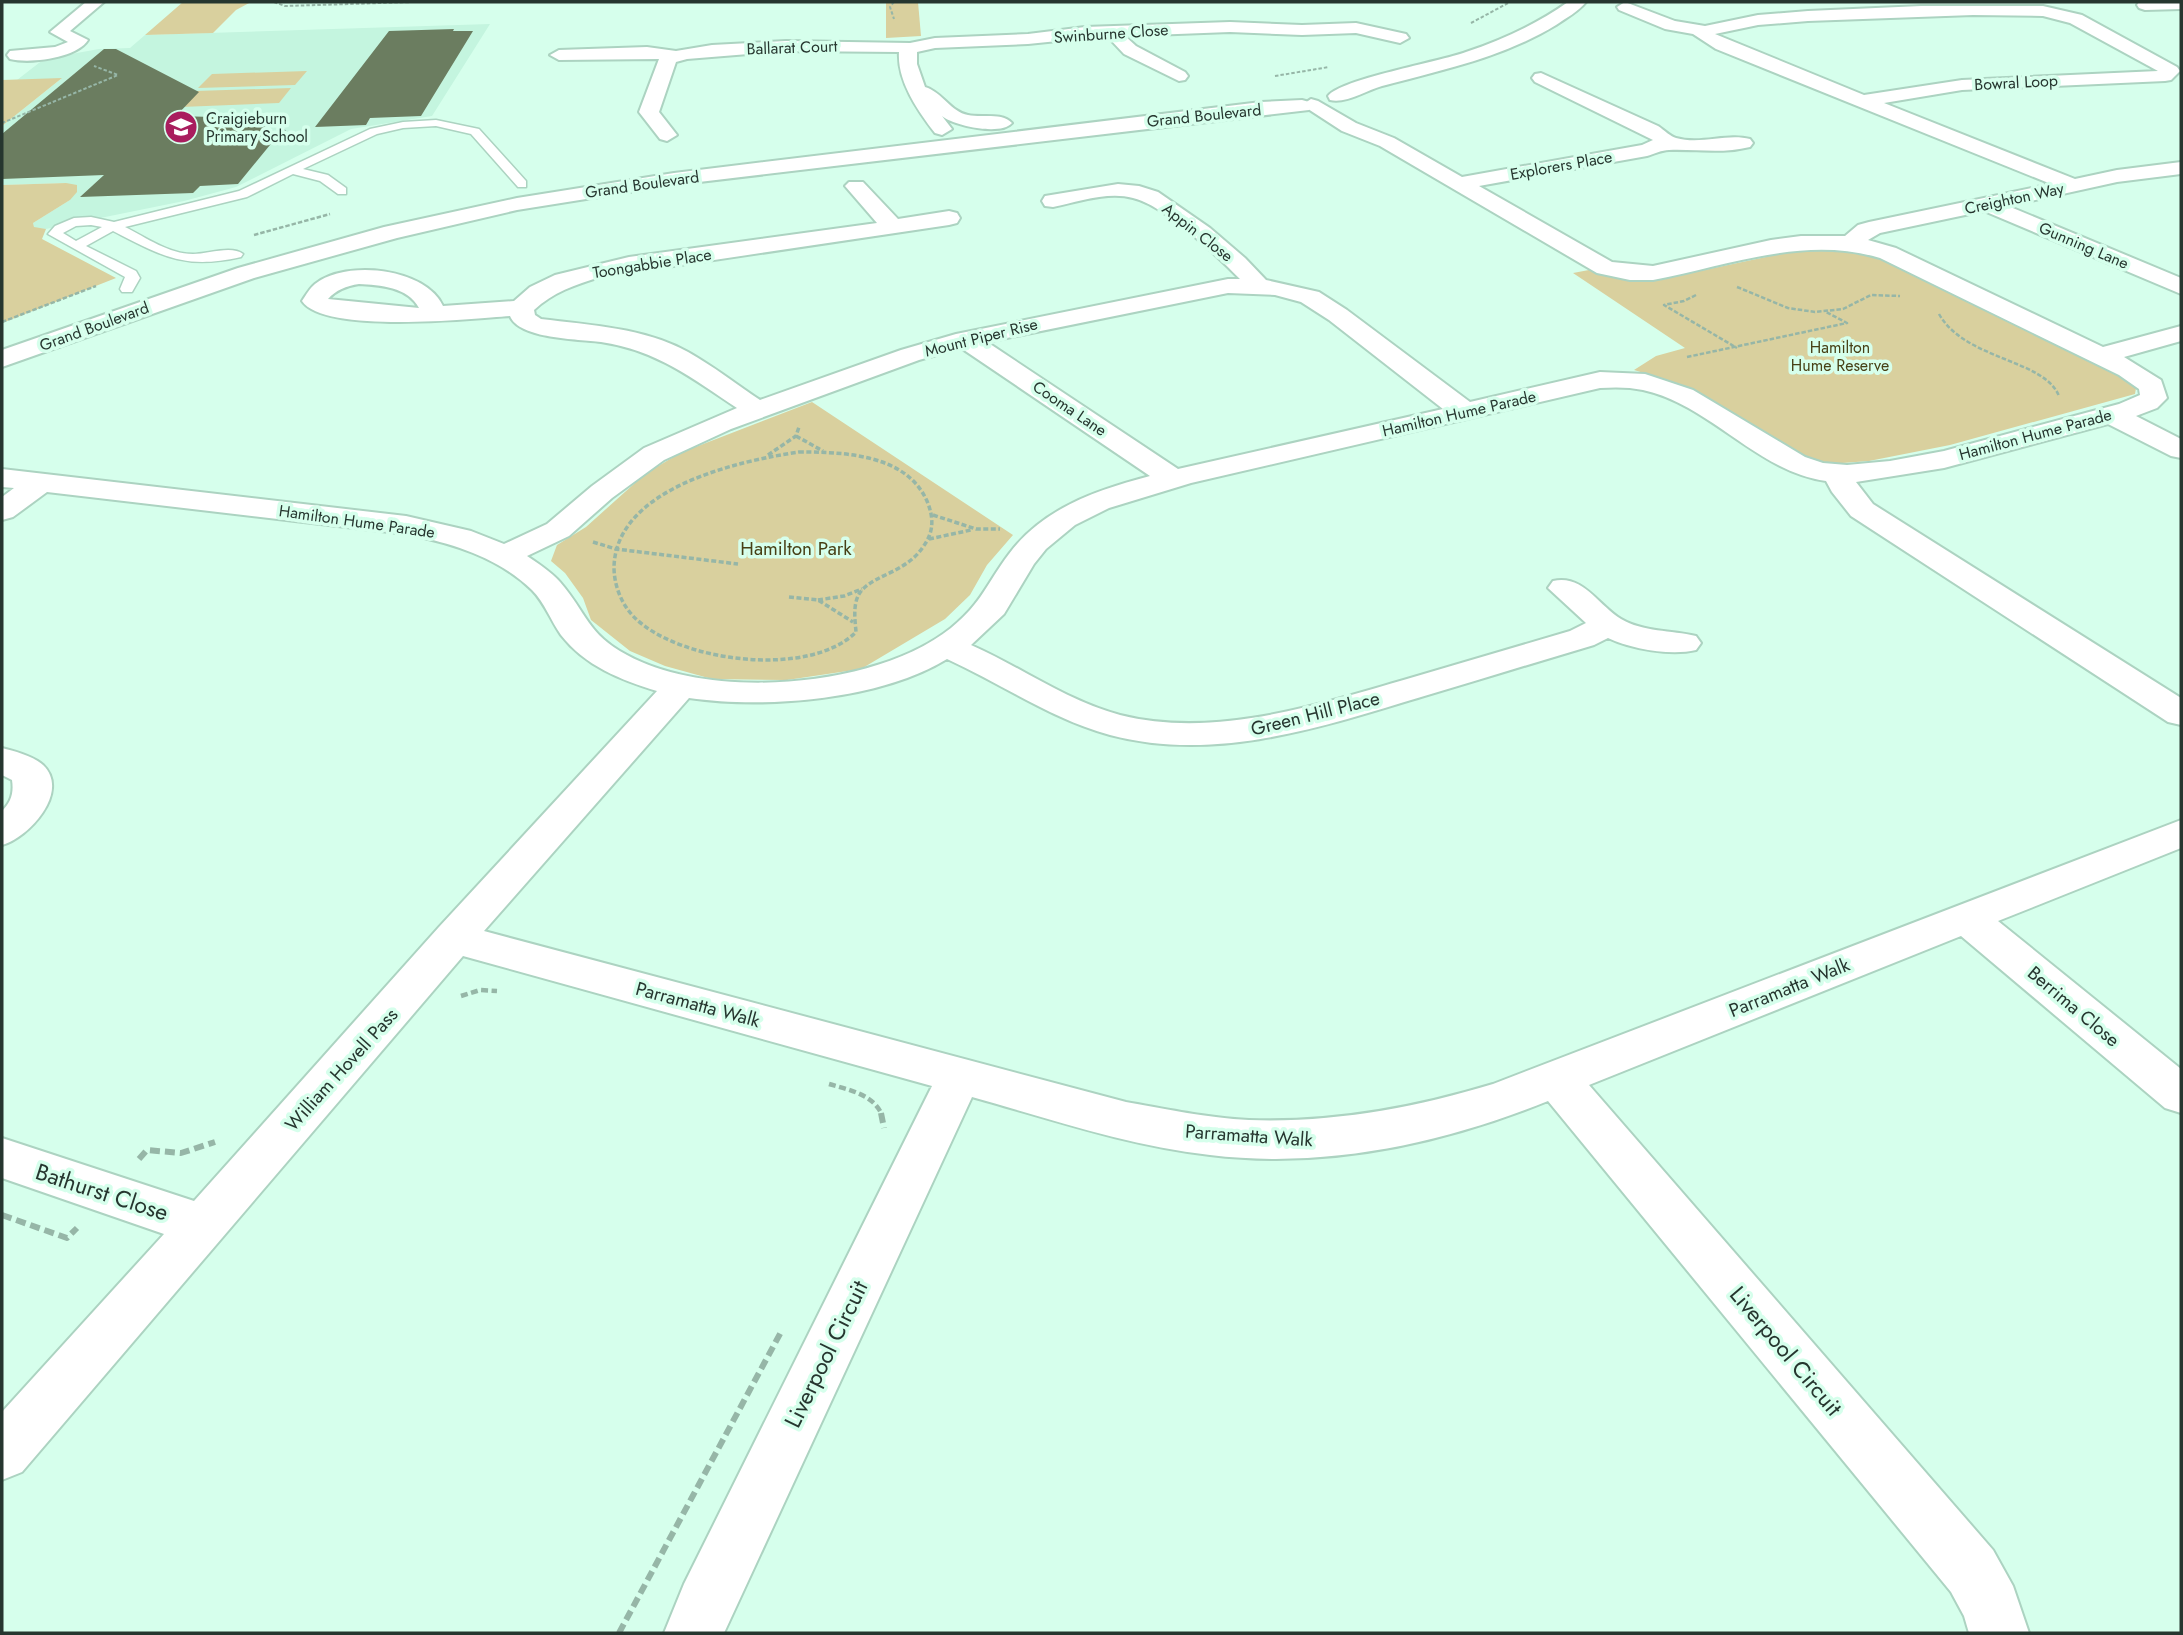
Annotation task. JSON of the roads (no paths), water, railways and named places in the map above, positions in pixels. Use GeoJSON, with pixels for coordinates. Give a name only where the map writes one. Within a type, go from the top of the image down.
{"type":"FeatureCollection","features":[{"type":"Feature","properties":{"kind":"street"},"geometry":{"type":"LineString","coordinates":[[16,55],[57,52],[80,42],[58,32],[96,2]]}},
{"type":"Feature","properties":{"kind":"street"},"geometry":{"type":"LineString","coordinates":[[1330,86],[1374,82],[1432,69],[1487,51],[1534,29],[1578,2]]}},
{"type":"Feature","properties":{"kind":"street"},"geometry":{"type":"LineString","coordinates":[[2145,5],[2181,4]]}},
{"type":"Feature","properties":{"kind":"street","name":"Bowral Loop"},"geometry":{"type":"LineString","coordinates":[[1625,7],[1671,25],[1702,30],[1808,15],[2025,10],[2062,14],[2086,8]]}},
{"type":"Feature","properties":{"kind":"street","name":"Bowral Loop"},"geometry":{"type":"LineString","coordinates":[[2062,14],[2176,73]]}},
{"type":"Feature","properties":{"kind":"street","name":"Swinburne Close"},"geometry":{"type":"LineString","coordinates":[[1342,16],[1356,28]]}},
{"type":"Feature","properties":{"kind":"street","name":"Swinburne Close"},"geometry":{"type":"LineString","coordinates":[[910,48],[935,43],[1028,39],[1111,31],[1230,27],[1302,30],[1356,28],[1401,38]]}},
{"type":"Feature","properties":{"kind":"street","name":"Bowral Loop"},"geometry":{"type":"LineString","coordinates":[[1702,30],[1700,33],[1710,39],[2075,186]]}},
{"type":"Feature","properties":{"kind":"street"},"geometry":{"type":"LineString","coordinates":[[1111,31],[1130,50],[1179,76]]}},
{"type":"Feature","properties":{"kind":"street","name":"Ballarat Court"},"geometry":{"type":"LineString","coordinates":[[559,55],[647,52],[674,55],[703,50],[871,45],[910,48]]}},
{"type":"Feature","properties":{"kind":"street"},"geometry":{"type":"LineString","coordinates":[[1307,106],[1330,86],[1443,47]]}},
{"type":"Feature","properties":{"kind":"street"},"geometry":{"type":"LineString","coordinates":[[910,48],[907,63],[925,108],[942,129]]}},
{"type":"Feature","properties":{"kind":"street"},"geometry":{"type":"LineString","coordinates":[[667,135],[649,112],[668,59],[674,55]]}},
{"type":"Feature","properties":{"kind":"street","name":"Bowral Loop"},"geometry":{"type":"LineString","coordinates":[[1863,101],[1962,85],[2155,77],[2176,73]]}},
{"type":"Feature","properties":{"kind":"street"},"geometry":{"type":"LineString","coordinates":[[1541,78],[1651,130],[1664,139],[1664,143]]}},
{"type":"Feature","properties":{"kind":"street","name":"Grand Boulevard"},"geometry":{"type":"LineString","coordinates":[[2,359],[247,273],[457,216],[587,191],[674,178],[997,131],[1207,104],[1237,98],[1266,83],[1262,97],[1307,106]]}},
{"type":"Feature","properties":{"kind":"street","name":"Hamilton Hume Parade"},"geometry":{"type":"LineString","coordinates":[[15,478],[406,525],[472,541],[505,555],[534,575],[556,596],[575,630],[589,645],[614,662],[680,687],[740,693],[795,692],[867,678],[912,663],[946,646],[984,617],[998,600],[1020,561],[1040,538],[1065,519],[1094,503],[1174,479],[1600,380],[1652,382],[1679,392],[1787,460],[1809,468],[1839,473],[1863,473],[1931,462],[2110,414],[2154,398],[2154,391],[2141,377],[2101,356],[1888,253],[1852,242],[1811,241],[1653,274],[1605,268],[1387,142],[1361,120],[1330,86]]}},
{"type":"Feature","properties":{"kind":"street"},"geometry":{"type":"LineString","coordinates":[[918,88],[955,117],[997,131]]}},
{"type":"Feature","properties":{"kind":"street","name":"Hamilton Hume Parade"},"geometry":{"type":"LineString","coordinates":[[1307,106],[1387,142]]}},
{"type":"Feature","properties":{"kind":"street","name":"Grand Boulevard"},"geometry":{"type":"LineString","coordinates":[[333,226],[522,184],[658,163],[942,129],[997,131],[1307,106]]}},
{"type":"Feature","properties":{"kind":"street","name":"Explorers Place"},"geometry":{"type":"LineString","coordinates":[[1457,184],[1647,150],[1664,143],[1707,147],[1743,143]]}},
{"type":"Feature","properties":{"kind":"street","name":"Creighton Way"},"geometry":{"type":"LineString","coordinates":[[1852,242],[1866,230],[1877,227],[2127,175],[2181,168]]}},
{"type":"Feature","properties":{"kind":"street","name":"Appin Close"},"geometry":{"type":"LineString","coordinates":[[1053,201],[1126,180],[1236,261],[1258,286]]}},
{"type":"Feature","properties":{"kind":"street"},"geometry":{"type":"LineString","coordinates":[[856,186],[893,227]]}},
{"type":"Feature","properties":{"kind":"street","name":"Gunning Lane"},"geometry":{"type":"LineString","coordinates":[[1986,204],[2181,287]]}},
{"type":"Feature","properties":{"kind":"street","name":"Toongabbie Place"},"geometry":{"type":"LineString","coordinates":[[521,308],[533,296],[548,287],[606,268],[949,218]]}},
{"type":"Feature","properties":{"kind":"street","name":"Grand Boulevard"},"geometry":{"type":"LineString","coordinates":[[101,299],[260,247]]}},
{"type":"Feature","properties":{"kind":"street","name":"Mount Piper Rise"},"geometry":{"type":"LineString","coordinates":[[505,555],[558,530],[653,454],[722,423],[910,355],[965,339],[1220,288],[1258,286],[1293,291],[1324,305],[1465,412]]}},
{"type":"Feature","properties":{"kind":"street"},"geometry":{"type":"LineString","coordinates":[[434,315],[521,308],[523,319],[535,326],[632,341],[678,357],[759,411]]}},
{"type":"Feature","properties":{"kind":"street","name":"Grand Boulevard"},"geometry":{"type":"LineString","coordinates":[[2,338],[26,328]]}},
{"type":"Feature","properties":{"kind":"street"},"geometry":{"type":"LineString","coordinates":[[2101,356],[2181,333]]}},
{"type":"Feature","properties":{"kind":"street","name":"Cooma Lane"},"geometry":{"type":"LineString","coordinates":[[965,339],[1174,479]]}},
{"type":"Feature","properties":{"kind":"street"},"geometry":{"type":"LineString","coordinates":[[2110,414],[2181,450]]}},
{"type":"Feature","properties":{"kind":"street"},"geometry":{"type":"LineString","coordinates":[[1839,473],[1842,486],[1862,510],[2181,714]]}},
{"type":"Feature","properties":{"kind":"street"},"geometry":{"type":"LineString","coordinates":[[2,512],[15,478]]}},
{"type":"Feature","properties":{"kind":"street"},"geometry":{"type":"LineString","coordinates":[[1564,588],[1608,625],[1629,635],[1684,643]]}},
{"type":"Feature","properties":{"kind":"street","name":"Green Hill Place"},"geometry":{"type":"LineString","coordinates":[[946,646],[978,659],[1076,712],[1119,726],[1200,735],[1277,726],[1346,708],[1582,638],[1608,625]]}},
{"type":"Feature","properties":{"kind":"street","name":"William Hovell Pass"},"geometry":{"type":"LineString","coordinates":[[2,1452],[400,1003],[454,938],[680,687]]}},
{"type":"Feature","properties":{"kind":"street"},"geometry":{"type":"LineString","coordinates":[[2,760],[29,773],[34,788],[30,804],[2,832]]}},
{"type":"Feature","properties":{"kind":"street","name":"Parramatta Walk"},"geometry":{"type":"LineString","coordinates":[[454,938],[1126,1121],[1210,1136],[1274,1140],[1324,1139],[1398,1129],[1444,1119],[1557,1079],[2181,833]]}},
{"type":"Feature","properties":{"kind":"street","name":"Berrima Close"},"geometry":{"type":"LineString","coordinates":[[1966,917],[2181,1095]]}},
{"type":"Feature","properties":{"kind":"street","name":"Liverpool Circuit"},"geometry":{"type":"LineString","coordinates":[[694,1633],[705,1605],[960,1075]]}},
{"type":"Feature","properties":{"kind":"street","name":"Liverpool Circuit"},"geometry":{"type":"LineString","coordinates":[[1557,1079],[1972,1571],[1992,1607],[1999,1633]]}},
{"type":"Feature","properties":{"kind":"street","name":"Bathurst Close"},"geometry":{"type":"LineString","coordinates":[[2,1158],[202,1225]]}},
{"type":"Feature","properties":{"kind":"lane"},"geometry":{"type":"LineString","coordinates":[[76,246],[113,226],[230,198],[374,131],[427,123],[449,124],[475,131],[522,184]]}},
{"type":"Feature","properties":{"kind":"lane"},"geometry":{"type":"LineString","coordinates":[[293,170],[324,178],[342,191]]}},
{"type":"Feature","properties":{"kind":"lane"},"geometry":{"type":"LineString","coordinates":[[127,289],[133,278],[131,274],[55,234],[58,230],[68,225],[94,220],[180,257],[197,259],[236,254]]}},
{"type":"Feature","properties":{"kind":"place","name":"Craigieburn Primary School"},"geometry":{"type":"Point","coordinates":[181,127]}},
{"type":"Feature","properties":{"kind":"park label","name":"Hamilton Hume Reserve"},"geometry":{"type":"Point","coordinates":[1840,356]}},
{"type":"Feature","properties":{"kind":"park label","name":"Hamilton Park"},"geometry":{"type":"Point","coordinates":[796,548]}}]}
